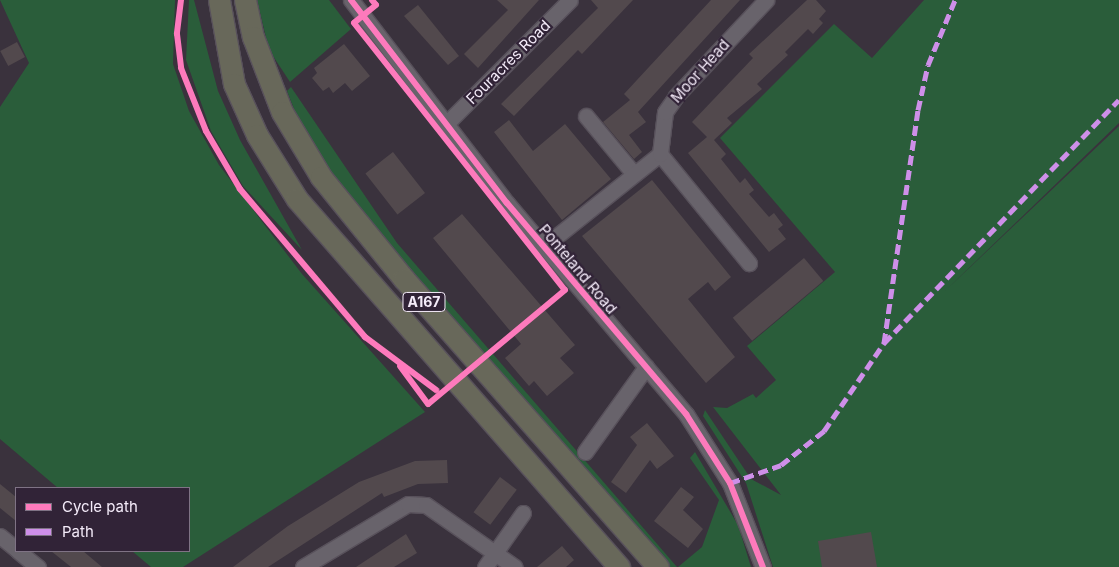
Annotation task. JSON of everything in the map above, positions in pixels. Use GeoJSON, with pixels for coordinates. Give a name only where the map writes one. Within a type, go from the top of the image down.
{"type":"FeatureCollection","features":[{"type":"Feature","properties":{"kind":"highway","name":"A167"},"geometry":{"type":"LineString","coordinates":[[245,0],[253,37],[282,112],[321,177],[404,279],[658,567]]}},
{"type":"Feature","properties":{"kind":"highway","name":"A167"},"geometry":{"type":"LineString","coordinates":[[222,7],[226,61],[246,114],[298,199],[619,567]]}},
{"type":"Feature","properties":{"kind":"street","name":"Ponteland Road"},"geometry":{"type":"LineString","coordinates":[[351,0],[413,77],[446,124],[543,247],[686,414],[730,483],[763,567]]}},
{"type":"Feature","properties":{"kind":"street","name":"Fouracres Road"},"geometry":{"type":"LineString","coordinates":[[446,124],[570,0]]}},
{"type":"Feature","properties":{"kind":"street","name":"Moor Head"},"geometry":{"type":"LineString","coordinates":[[660,154],[665,112],[676,96],[766,0]]}},
{"type":"Feature","properties":{"kind":"street"},"geometry":{"type":"LineString","coordinates":[[586,116],[634,174]]}},
{"type":"Feature","properties":{"kind":"street"},"geometry":{"type":"LineString","coordinates":[[543,247],[660,154],[749,263]]}},
{"type":"Feature","properties":{"kind":"street"},"geometry":{"type":"LineString","coordinates":[[585,452],[646,367]]}},
{"type":"Feature","properties":{"kind":"street"},"geometry":{"type":"LineString","coordinates":[[303,567],[408,504],[426,504],[494,554],[515,567]]}},
{"type":"Feature","properties":{"kind":"street"},"geometry":{"type":"LineString","coordinates":[[486,567],[523,512]]}},
{"type":"Feature","properties":{"kind":"street"},"geometry":{"type":"LineString","coordinates":[[0,536],[15,548]]}},
{"type":"Feature","properties":{"kind":"street"},"geometry":{"type":"LineString","coordinates":[[19,552],[38,567]]}},
{"type":"Feature","properties":{"kind":"green space"},"geometry":{"type":"Polygon","coordinates":[[[0,0],[175,0],[173,64],[189,111],[219,165],[302,274],[425,412],[183,567],[151,567],[133,552],[190,552],[190,487],[57,487],[0,439],[0,107],[29,63],[0,0]]]}},
{"type":"Feature","properties":{"kind":"green space"},"geometry":{"type":"Polygon","coordinates":[[[189,0],[194,0],[218,91],[240,140],[302,250],[243,186],[211,131],[186,60],[189,0]]]}},
{"type":"Feature","properties":{"kind":"green space"},"geometry":{"type":"Polygon","coordinates":[[[257,0],[329,0],[351,29],[290,82],[269,50],[257,0]]]}},
{"type":"Feature","properties":{"kind":"green space"},"geometry":{"type":"Polygon","coordinates":[[[924,0],[1119,0],[1119,123],[945,291],[1119,126],[1119,567],[773,567],[746,483],[703,416],[705,410],[751,479],[781,495],[713,407],[727,408],[753,394],[756,398],[776,380],[747,346],[835,272],[720,138],[834,24],[872,58],[924,0]]]}},
{"type":"Feature","properties":{"kind":"green space"},"geometry":{"type":"Polygon","coordinates":[[[291,87],[397,243],[677,567],[668,567],[357,210],[303,132],[287,91],[291,87]]]}},
{"type":"Feature","properties":{"kind":"green space"},"geometry":{"type":"Polygon","coordinates":[[[695,452],[738,525],[751,567],[678,567],[702,547],[719,500],[690,458],[695,452]]]}},
{"type":"Feature","properties":{"kind":"building"},"geometry":{"type":"Polygon","coordinates":[[[497,0],[539,0],[478,68],[464,54],[508,10],[497,0]]]}},
{"type":"Feature","properties":{"kind":"building"},"geometry":{"type":"Polygon","coordinates":[[[591,0],[633,0],[582,54],[578,50],[514,116],[501,104],[598,8],[591,0]]]}},
{"type":"Feature","properties":{"kind":"building"},"geometry":{"type":"Polygon","coordinates":[[[711,0],[740,0],[638,112],[646,122],[629,135],[642,152],[634,159],[603,122],[630,100],[624,94],[711,0]]]}},
{"type":"Feature","properties":{"kind":"building"},"geometry":{"type":"Polygon","coordinates":[[[807,0],[816,0],[826,11],[819,19],[823,23],[813,34],[808,29],[785,52],[788,55],[757,84],[762,89],[727,118],[732,123],[714,140],[726,154],[721,159],[740,183],[745,178],[754,190],[749,194],[769,217],[774,213],[783,225],[778,229],[786,239],[769,252],[688,153],[707,137],[692,122],[753,58],[749,54],[807,0]]]}},
{"type":"Feature","properties":{"kind":"building"},"geometry":{"type":"Polygon","coordinates":[[[418,5],[459,56],[448,65],[404,16],[418,5]]]}},
{"type":"Feature","properties":{"kind":"building"},"geometry":{"type":"Polygon","coordinates":[[[17,42],[25,57],[8,66],[0,51],[17,42]]]}},
{"type":"Feature","properties":{"kind":"building"},"geometry":{"type":"Polygon","coordinates":[[[344,44],[370,76],[352,91],[345,83],[333,93],[329,87],[323,91],[312,78],[317,73],[314,68],[344,44]]]}},
{"type":"Feature","properties":{"kind":"building"},"geometry":{"type":"Polygon","coordinates":[[[509,120],[533,151],[565,124],[611,179],[562,220],[494,132],[509,120]]]}},
{"type":"Feature","properties":{"kind":"building"},"geometry":{"type":"Polygon","coordinates":[[[393,152],[425,193],[397,215],[365,174],[393,152]]]}},
{"type":"Feature","properties":{"kind":"building"},"geometry":{"type":"Polygon","coordinates":[[[652,180],[731,277],[715,291],[708,282],[688,299],[735,357],[706,383],[582,236],[652,180]]]}},
{"type":"Feature","properties":{"kind":"building"},"geometry":{"type":"Polygon","coordinates":[[[462,214],[575,345],[560,358],[574,373],[547,396],[534,381],[529,386],[505,358],[521,344],[433,238],[462,214]]]}},
{"type":"Feature","properties":{"kind":"building"},"geometry":{"type":"Polygon","coordinates":[[[804,258],[823,281],[752,341],[733,318],[804,258]]]}},
{"type":"Feature","properties":{"kind":"building"},"geometry":{"type":"Polygon","coordinates":[[[647,423],[674,456],[657,469],[650,460],[626,493],[611,482],[637,445],[630,437],[647,423]]]}},
{"type":"Feature","properties":{"kind":"building"},"geometry":{"type":"Polygon","coordinates":[[[447,460],[448,483],[418,484],[384,497],[382,493],[268,567],[233,567],[288,526],[359,482],[415,461],[447,460]]]}},
{"type":"Feature","properties":{"kind":"building"},"geometry":{"type":"Polygon","coordinates":[[[500,477],[517,490],[490,525],[474,512],[500,477]]]}},
{"type":"Feature","properties":{"kind":"building"},"geometry":{"type":"Polygon","coordinates":[[[0,484],[15,496],[15,520],[0,508],[0,484]]]}},
{"type":"Feature","properties":{"kind":"building"},"geometry":{"type":"Polygon","coordinates":[[[681,487],[694,497],[683,510],[703,529],[688,548],[654,521],[681,487]]]}},
{"type":"Feature","properties":{"kind":"building"},"geometry":{"type":"Polygon","coordinates":[[[871,532],[877,567],[822,567],[818,541],[871,532]]]}},
{"type":"Feature","properties":{"kind":"building"},"geometry":{"type":"Polygon","coordinates":[[[406,534],[417,553],[394,567],[356,567],[406,534]]]}},
{"type":"Feature","properties":{"kind":"building"},"geometry":{"type":"Polygon","coordinates":[[[562,546],[574,560],[566,567],[537,567],[562,546]]]}},
{"type":"Feature","properties":{"kind":"building"},"geometry":{"type":"Polygon","coordinates":[[[52,552],[84,552],[102,567],[71,567],[52,552]]]}},
{"type":"Feature","properties":{"kind":"marked path"},"geometry":{"type":"LineString","coordinates":[[884,343],[918,110],[928,65],[955,0]]}},
{"type":"Feature","properties":{"kind":"marked path"},"geometry":{"type":"LineString","coordinates":[[730,483],[781,465],[824,431],[884,343],[1119,100]]}},
{"type":"Feature","properties":{"kind":"cycle path"},"geometry":{"type":"LineString","coordinates":[[181,0],[177,34],[181,68],[206,131],[240,189],[365,337],[436,390]]}},
{"type":"Feature","properties":{"kind":"cycle path"},"geometry":{"type":"LineString","coordinates":[[351,0],[507,203],[686,414],[730,483],[763,567]]}},
{"type":"Feature","properties":{"kind":"cycle path"},"geometry":{"type":"LineString","coordinates":[[372,0],[376,5],[354,23],[565,290],[428,404],[400,366]]}}]}
